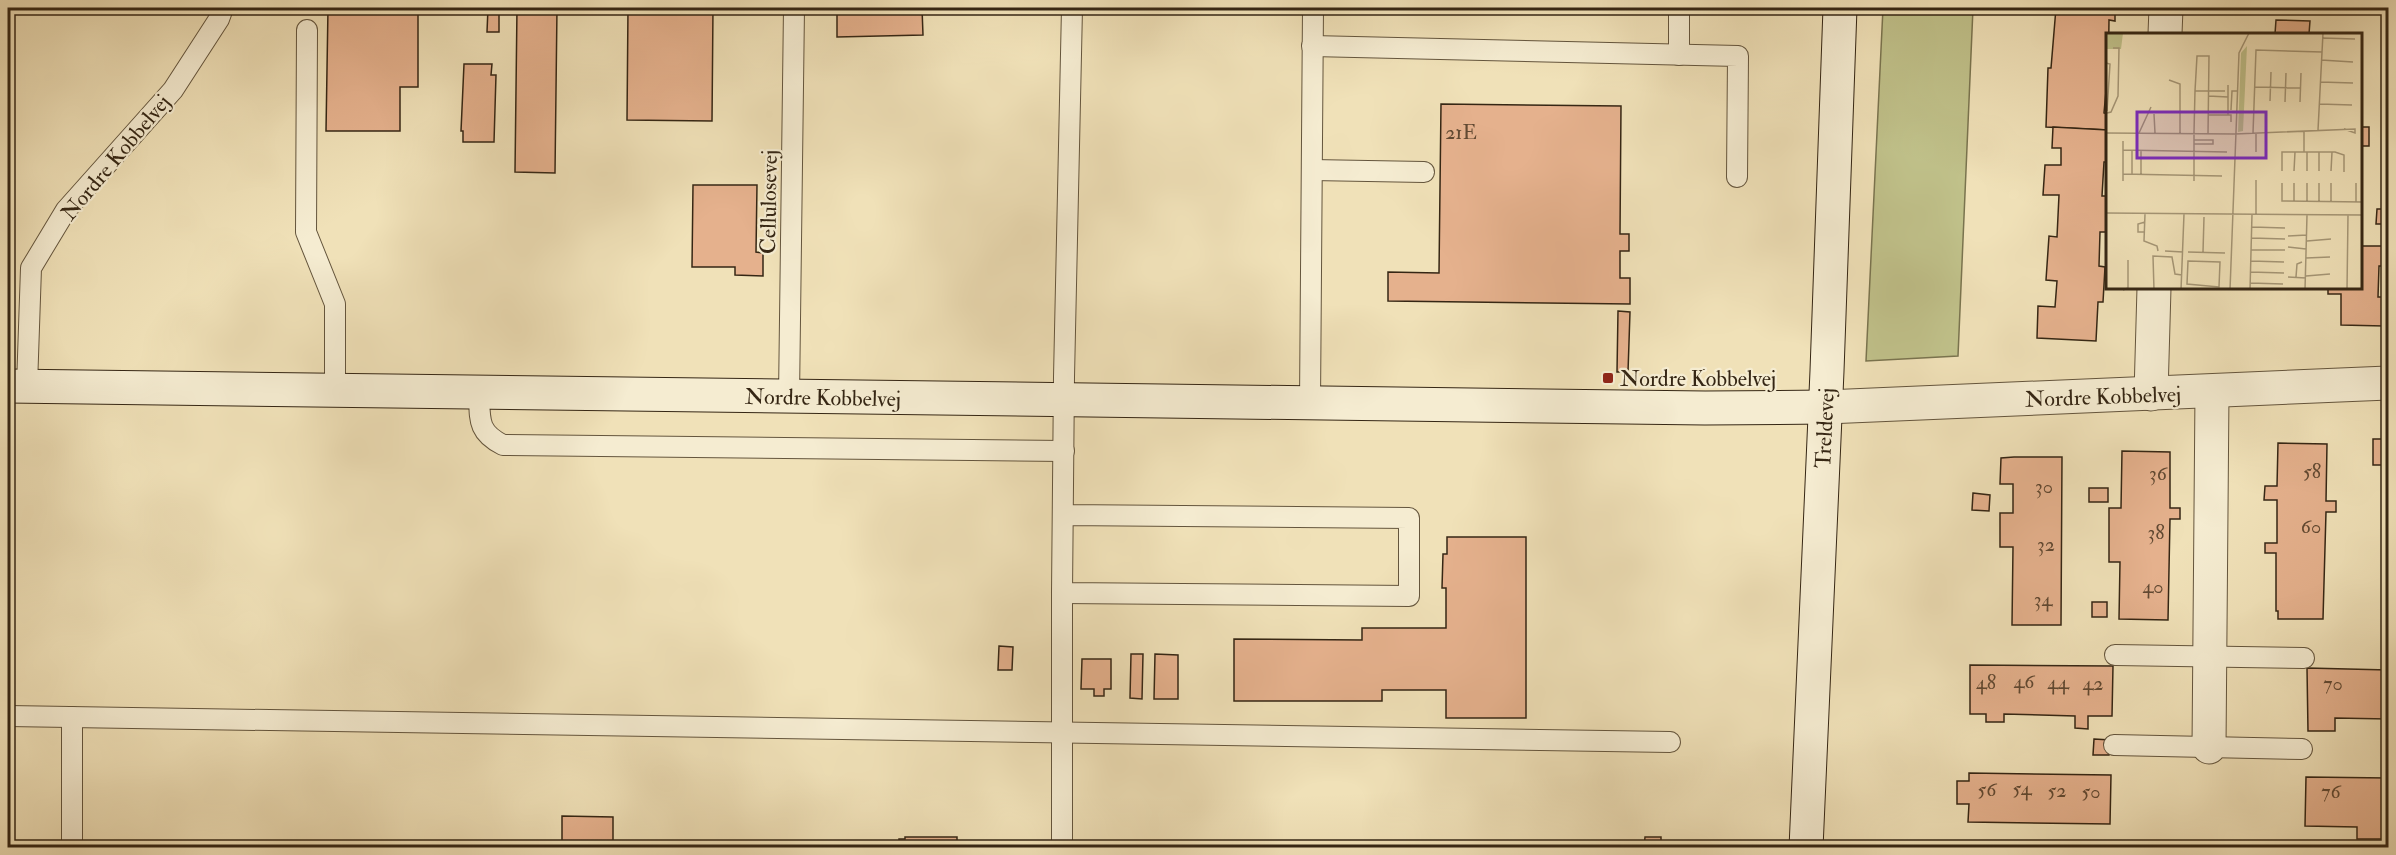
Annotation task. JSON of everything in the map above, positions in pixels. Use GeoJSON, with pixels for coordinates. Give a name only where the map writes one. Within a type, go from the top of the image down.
{"type":"FeatureCollection","features":[{"type":"Feature","properties":{"kind":"street","name":"Treldevej"},"geometry":{"type":"LineString","coordinates":[[1806,848],[1826,407],[1840,8]]}},
{"type":"Feature","properties":{"kind":"street"},"geometry":{"type":"LineString","coordinates":[[2165,33],[2166,8]]}},
{"type":"Feature","properties":{"kind":"street"},"geometry":{"type":"LineString","coordinates":[[2151,394],[2154,290]]}},
{"type":"Feature","properties":{"kind":"street","name":"Nordre Kobbelvej"},"geometry":{"type":"LineString","coordinates":[[17,386],[1705,408],[1826,407],[2388,383]]}},
{"type":"Feature","properties":{"kind":"street","name":"Nordre Kobbelvej"},"geometry":{"type":"LineString","coordinates":[[2209,747],[2212,392]]}},
{"type":"Feature","properties":{"kind":"lane","name":"Nordre Kobbelvej"},"geometry":{"type":"LineString","coordinates":[[17,386],[31,268],[66,210],[173,90],[219,19],[223,8]]}},
{"type":"Feature","properties":{"kind":"lane","name":"Cellulosevej"},"geometry":{"type":"LineString","coordinates":[[789,397],[794,8]]}},
{"type":"Feature","properties":{"kind":"lane"},"geometry":{"type":"LineString","coordinates":[[1062,848],[1064,400],[1072,8]]}},
{"type":"Feature","properties":{"kind":"lane"},"geometry":{"type":"LineString","coordinates":[[1310,403],[1312,8]]}},
{"type":"Feature","properties":{"kind":"lane"},"geometry":{"type":"LineString","coordinates":[[1679,8],[1679,55]]}},
{"type":"Feature","properties":{"kind":"lane"},"geometry":{"type":"LineString","coordinates":[[307,30],[306,232],[335,304],[335,391]]}},
{"type":"Feature","properties":{"kind":"lane"},"geometry":{"type":"LineString","coordinates":[[1312,46],[1738,56],[1737,177]]}},
{"type":"Feature","properties":{"kind":"lane"},"geometry":{"type":"LineString","coordinates":[[1312,170],[1424,172]]}},
{"type":"Feature","properties":{"kind":"lane"},"geometry":{"type":"LineString","coordinates":[[479,393],[480,423],[490,438],[503,445],[1064,450]]}},
{"type":"Feature","properties":{"kind":"lane"},"geometry":{"type":"LineString","coordinates":[[1062,592],[1409,596],[1409,518],[1063,515]]}},
{"type":"Feature","properties":{"kind":"lane"},"geometry":{"type":"LineString","coordinates":[[2115,655],[2304,658]]}},
{"type":"Feature","properties":{"kind":"lane"},"geometry":{"type":"LineString","coordinates":[[8,716],[1670,741]]}},
{"type":"Feature","properties":{"kind":"lane"},"geometry":{"type":"LineString","coordinates":[[72,717],[72,848]]}},
{"type":"Feature","properties":{"kind":"lane"},"geometry":{"type":"LineString","coordinates":[[2114,745],[2302,749]]}},
{"type":"Feature","properties":{"kind":"green space"},"geometry":{"type":"Polygon","coordinates":[[[1883,8],[1973,8],[1958,356],[1866,361],[1883,8]]]}},
{"type":"Feature","properties":{"kind":"building"},"geometry":{"type":"Polygon","coordinates":[[[328,8],[418,8],[418,87],[400,87],[400,131],[326,131],[328,8]]]}},
{"type":"Feature","properties":{"kind":"building"},"geometry":{"type":"Polygon","coordinates":[[[488,8],[499,8],[499,32],[487,32],[488,8]]]}},
{"type":"Feature","properties":{"kind":"building"},"geometry":{"type":"Polygon","coordinates":[[[517,8],[557,8],[555,173],[515,172],[517,8]]]}},
{"type":"Feature","properties":{"kind":"building"},"geometry":{"type":"Polygon","coordinates":[[[628,8],[713,8],[712,121],[627,120],[628,8]]]}},
{"type":"Feature","properties":{"kind":"building"},"geometry":{"type":"Polygon","coordinates":[[[837,8],[922,8],[923,35],[837,37],[837,8]]]}},
{"type":"Feature","properties":{"kind":"building"},"geometry":{"type":"Polygon","coordinates":[[[2056,8],[2115,8],[2115,21],[2109,20],[2109,33],[2106,33],[2104,113],[2106,114],[2106,130],[2046,127],[2048,68],[2051,68],[2056,8]]]}},
{"type":"Feature","properties":{"kind":"building"},"geometry":{"type":"Polygon","coordinates":[[[2276,20],[2310,21],[2309,33],[2275,33],[2276,20]]]}},
{"type":"Feature","properties":{"kind":"building"},"geometry":{"type":"Polygon","coordinates":[[[464,64],[492,64],[491,75],[496,75],[494,142],[463,142],[463,131],[461,131],[464,64]]]}},
{"type":"Feature","properties":{"kind":"building"},"geometry":{"type":"Polygon","coordinates":[[[1441,104],[1621,106],[1620,234],[1629,234],[1629,251],[1620,251],[1620,278],[1630,278],[1630,304],[1388,301],[1388,272],[1439,273],[1441,104]]]}},
{"type":"Feature","properties":{"kind":"building"},"geometry":{"type":"Polygon","coordinates":[[[2053,127],[2106,130],[2106,162],[2104,162],[2102,196],[2106,196],[2106,232],[2100,232],[2099,266],[2105,267],[2103,302],[2098,302],[2096,341],[2037,338],[2038,306],[2055,307],[2057,281],[2046,280],[2049,236],[2057,237],[2059,195],[2043,195],[2045,165],[2061,165],[2061,148],[2052,148],[2053,127]]]}},
{"type":"Feature","properties":{"kind":"building"},"geometry":{"type":"Polygon","coordinates":[[[2363,127],[2369,127],[2369,146],[2363,146],[2363,127]]]}},
{"type":"Feature","properties":{"kind":"building"},"geometry":{"type":"Polygon","coordinates":[[[693,185],[757,185],[756,252],[763,253],[763,276],[735,275],[735,267],[692,267],[693,185]]]}},
{"type":"Feature","properties":{"kind":"building"},"geometry":{"type":"Polygon","coordinates":[[[2377,209],[2388,209],[2388,224],[2376,224],[2377,209]]]}},
{"type":"Feature","properties":{"kind":"building"},"geometry":{"type":"Polygon","coordinates":[[[2382,226],[2388,226],[2388,266],[2379,266],[2378,297],[2384,297],[2384,326],[2341,325],[2341,294],[2328,294],[2328,290],[2363,290],[2363,246],[2382,246],[2382,226]]]}},
{"type":"Feature","properties":{"kind":"building"},"geometry":{"type":"Polygon","coordinates":[[[1618,311],[1630,312],[1628,372],[1617,372],[1618,311]]]}},
{"type":"Feature","properties":{"kind":"building"},"geometry":{"type":"Polygon","coordinates":[[[2373,439],[2388,439],[2388,606],[2385,606],[2386,465],[2373,465],[2373,439]]]}},
{"type":"Feature","properties":{"kind":"building"},"geometry":{"type":"Polygon","coordinates":[[[2278,443],[2327,444],[2326,501],[2336,501],[2336,512],[2326,512],[2323,619],[2278,619],[2276,553],[2265,553],[2265,543],[2277,543],[2277,500],[2264,500],[2265,486],[2277,486],[2278,443]]]}},
{"type":"Feature","properties":{"kind":"building"},"geometry":{"type":"Polygon","coordinates":[[[2122,451],[2170,452],[2170,508],[2180,508],[2180,519],[2170,519],[2168,620],[2119,619],[2120,562],[2109,562],[2109,508],[2121,508],[2122,451]]]}},
{"type":"Feature","properties":{"kind":"building"},"geometry":{"type":"Polygon","coordinates":[[[2062,457],[2061,625],[2012,625],[2013,547],[2000,547],[2000,513],[2013,513],[2013,484],[2000,484],[2001,458],[2062,457]]]}},
{"type":"Feature","properties":{"kind":"building"},"geometry":{"type":"Polygon","coordinates":[[[2089,488],[2108,488],[2108,502],[2089,502],[2089,488]]]}},
{"type":"Feature","properties":{"kind":"building"},"geometry":{"type":"Polygon","coordinates":[[[1973,493],[1990,495],[1989,511],[1972,510],[1973,493]]]}},
{"type":"Feature","properties":{"kind":"building"},"geometry":{"type":"Polygon","coordinates":[[[1447,537],[1526,537],[1526,718],[1446,718],[1446,690],[1382,690],[1382,701],[1234,701],[1234,639],[1362,640],[1362,628],[1446,628],[1446,588],[1442,588],[1443,554],[1447,554],[1447,537]]]}},
{"type":"Feature","properties":{"kind":"building"},"geometry":{"type":"Polygon","coordinates":[[[2092,602],[2107,602],[2107,617],[2092,617],[2092,602]]]}},
{"type":"Feature","properties":{"kind":"building"},"geometry":{"type":"Polygon","coordinates":[[[999,646],[1013,647],[1012,670],[998,670],[999,646]]]}},
{"type":"Feature","properties":{"kind":"building"},"geometry":{"type":"Polygon","coordinates":[[[1131,654],[1143,654],[1142,699],[1130,698],[1131,654]]]}},
{"type":"Feature","properties":{"kind":"building"},"geometry":{"type":"Polygon","coordinates":[[[1155,654],[1178,655],[1178,699],[1154,699],[1155,654]]]}},
{"type":"Feature","properties":{"kind":"building"},"geometry":{"type":"Polygon","coordinates":[[[1082,659],[1111,659],[1111,689],[1104,689],[1104,696],[1094,696],[1094,689],[1081,689],[1082,659]]]}},
{"type":"Feature","properties":{"kind":"building"},"geometry":{"type":"Polygon","coordinates":[[[1970,665],[2113,666],[2112,716],[2088,716],[2088,729],[2075,728],[2075,716],[2004,714],[2004,722],[1986,722],[1986,714],[1970,714],[1970,665]]]}},
{"type":"Feature","properties":{"kind":"building"},"geometry":{"type":"Polygon","coordinates":[[[2307,668],[2388,670],[2388,719],[2335,718],[2335,731],[2308,731],[2307,668]]]}},
{"type":"Feature","properties":{"kind":"building"},"geometry":{"type":"Polygon","coordinates":[[[2094,739],[2110,740],[2109,755],[2093,755],[2094,739]]]}},
{"type":"Feature","properties":{"kind":"building"},"geometry":{"type":"Polygon","coordinates":[[[1969,773],[2111,775],[2110,824],[1968,822],[1969,804],[1957,804],[1957,781],[1969,781],[1969,773]]]}},
{"type":"Feature","properties":{"kind":"building"},"geometry":{"type":"Polygon","coordinates":[[[2306,777],[2388,778],[2388,827],[2384,827],[2384,839],[2357,839],[2357,827],[2305,826],[2306,777]]]}},
{"type":"Feature","properties":{"kind":"building"},"geometry":{"type":"Polygon","coordinates":[[[562,816],[613,817],[613,848],[562,848],[562,816]]]}},
{"type":"Feature","properties":{"kind":"building"},"geometry":{"type":"Polygon","coordinates":[[[905,837],[957,837],[957,848],[899,848],[899,839],[905,839],[905,837]]]}},
{"type":"Feature","properties":{"kind":"building"},"geometry":{"type":"Polygon","coordinates":[[[1645,837],[1661,837],[1661,848],[1644,848],[1645,837]]]}},
{"type":"Feature","properties":{"kind":"building"},"geometry":{"type":"Polygon","coordinates":[[[856,841],[885,842],[885,848],[856,848],[856,841]]]}},
{"type":"Feature","properties":{"kind":"place","name":"Nordre Kobbelvej"},"geometry":{"type":"Point","coordinates":[1608,378]}}]}
